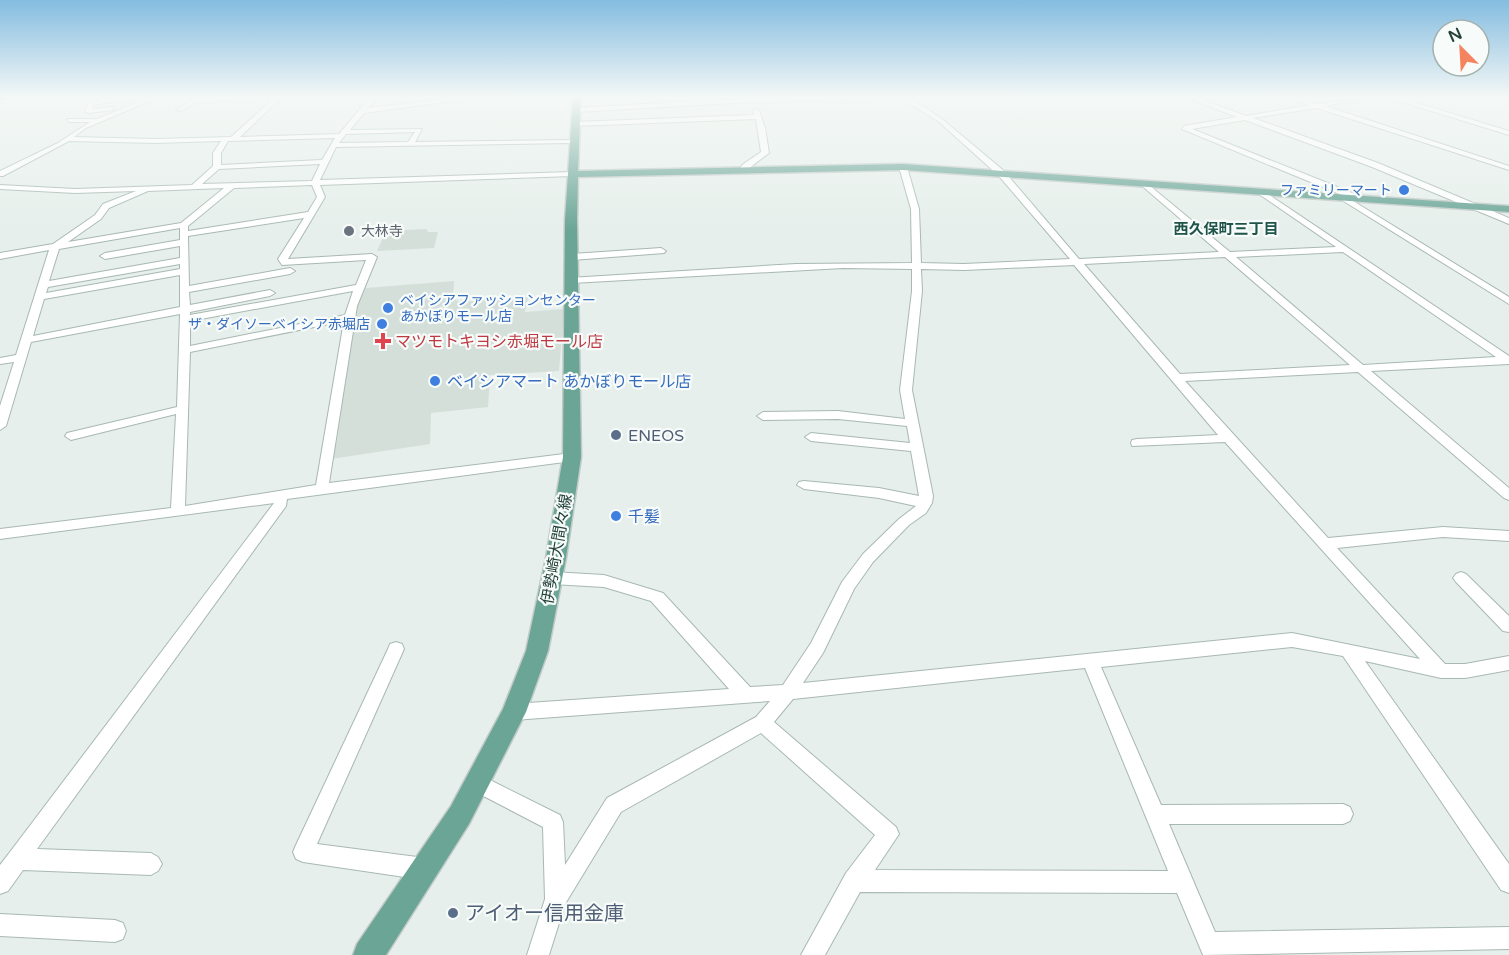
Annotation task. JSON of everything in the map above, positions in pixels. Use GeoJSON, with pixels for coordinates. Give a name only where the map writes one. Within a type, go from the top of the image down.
{"type":"FeatureCollection","features":[{"type":"Feature","properties":{"kind":"main road","name":"伊勢崎大間々線"},"geometry":{"type":"LineString","coordinates":[[368,955],[460,815],[514,712],[537,651],[552,578],[572,457],[574,142]]}},
{"type":"Feature","properties":{"kind":"main road"},"geometry":{"type":"LineString","coordinates":[[572,174],[903,167],[1509,209]]}},
{"type":"Feature","properties":{"kind":"street"},"geometry":{"type":"LineString","coordinates":[[0,174],[61,142]]}},
{"type":"Feature","properties":{"kind":"street"},"geometry":{"type":"LineString","coordinates":[[217,167],[217,153],[228,142]]}},
{"type":"Feature","properties":{"kind":"street"},"geometry":{"type":"LineString","coordinates":[[323,488],[350,317],[359,287],[372,257],[283,262],[321,197],[315,184],[323,162],[336,142]]}},
{"type":"Feature","properties":{"kind":"street"},"geometry":{"type":"LineString","coordinates":[[333,145],[508,142],[504,153]]}},
{"type":"Feature","properties":{"kind":"street"},"geometry":{"type":"LineString","coordinates":[[744,170],[765,153],[764,142]]}},
{"type":"Feature","properties":{"kind":"street"},"geometry":{"type":"LineString","coordinates":[[965,142],[1001,173],[1228,438],[1441,671]]}},
{"type":"Feature","properties":{"kind":"street"},"geometry":{"type":"LineString","coordinates":[[1217,142],[1356,198]]}},
{"type":"Feature","properties":{"kind":"street"},"geometry":{"type":"LineString","coordinates":[[1309,142],[1386,170],[1509,221]]}},
{"type":"Feature","properties":{"kind":"street"},"geometry":{"type":"LineString","coordinates":[[1427,142],[1509,168]]}},
{"type":"Feature","properties":{"kind":"street"},"geometry":{"type":"LineString","coordinates":[[194,187],[217,167],[323,162]]}},
{"type":"Feature","properties":{"kind":"street"},"geometry":{"type":"LineString","coordinates":[[538,955],[556,899],[614,805],[762,723],[788,692],[817,648],[848,586],[868,558],[904,522],[921,510],[925,503],[926,496],[906,390],[915,322],[916,267],[915,209],[903,167]]}},
{"type":"Feature","properties":{"kind":"street"},"geometry":{"type":"LineString","coordinates":[[0,187],[75,191],[572,174]]}},
{"type":"Feature","properties":{"kind":"street"},"geometry":{"type":"LineString","coordinates":[[1144,183],[1224,254],[1509,495]]}},
{"type":"Feature","properties":{"kind":"street"},"geometry":{"type":"LineString","coordinates":[[105,256],[185,234],[232,186]]}},
{"type":"Feature","properties":{"kind":"street"},"geometry":{"type":"LineString","coordinates":[[0,426],[55,247],[98,217],[106,206],[150,187]]}},
{"type":"Feature","properties":{"kind":"street"},"geometry":{"type":"LineString","coordinates":[[1262,192],[1509,361]]}},
{"type":"Feature","properties":{"kind":"street"},"geometry":{"type":"LineString","coordinates":[[1341,198],[1509,301]]}},
{"type":"Feature","properties":{"kind":"street"},"geometry":{"type":"LineString","coordinates":[[0,256],[108,238],[185,234],[311,214]]}},
{"type":"Feature","properties":{"kind":"street"},"geometry":{"type":"LineString","coordinates":[[177,511],[185,350],[185,234]]}},
{"type":"Feature","properties":{"kind":"street"},"geometry":{"type":"LineString","coordinates":[[101,275],[108,238]]}},
{"type":"Feature","properties":{"kind":"street"},"geometry":{"type":"LineString","coordinates":[[572,280],[814,266],[964,267],[1345,249]]}},
{"type":"Feature","properties":{"kind":"street"},"geometry":{"type":"LineString","coordinates":[[572,256],[661,251]]}},
{"type":"Feature","properties":{"kind":"street"},"geometry":{"type":"LineString","coordinates":[[43,285],[101,275],[185,265]]}},
{"type":"Feature","properties":{"kind":"street"},"geometry":{"type":"LineString","coordinates":[[39,297],[185,265]]}},
{"type":"Feature","properties":{"kind":"street"},"geometry":{"type":"LineString","coordinates":[[185,290],[290,271]]}},
{"type":"Feature","properties":{"kind":"street"},"geometry":{"type":"LineString","coordinates":[[27,339],[359,287]]}},
{"type":"Feature","properties":{"kind":"street"},"geometry":{"type":"LineString","coordinates":[[185,314],[270,293]]}},
{"type":"Feature","properties":{"kind":"street"},"geometry":{"type":"LineString","coordinates":[[185,350],[350,317]]}},
{"type":"Feature","properties":{"kind":"street"},"geometry":{"type":"LineString","coordinates":[[0,361],[21,357]]}},
{"type":"Feature","properties":{"kind":"street"},"geometry":{"type":"LineString","coordinates":[[1178,378],[1509,361]]}},
{"type":"Feature","properties":{"kind":"street"},"geometry":{"type":"LineString","coordinates":[[71,436],[182,409]]}},
{"type":"Feature","properties":{"kind":"street"},"geometry":{"type":"LineString","coordinates":[[763,416],[838,415],[912,423]]}},
{"type":"Feature","properties":{"kind":"street"},"geometry":{"type":"LineString","coordinates":[[811,437],[917,448]]}},
{"type":"Feature","properties":{"kind":"street"},"geometry":{"type":"LineString","coordinates":[[1137,443],[1228,438]]}},
{"type":"Feature","properties":{"kind":"street"},"geometry":{"type":"LineString","coordinates":[[0,534],[177,511],[323,488],[572,457]]}},
{"type":"Feature","properties":{"kind":"street"},"geometry":{"type":"LineString","coordinates":[[804,485],[879,493],[925,503]]}},
{"type":"Feature","properties":{"kind":"street"},"geometry":{"type":"LineString","coordinates":[[0,883],[281,503],[280,496]]}},
{"type":"Feature","properties":{"kind":"street"},"geometry":{"type":"LineString","coordinates":[[1324,544],[1443,532],[1509,536]]}},
{"type":"Feature","properties":{"kind":"street"},"geometry":{"type":"LineString","coordinates":[[552,578],[604,581],[657,597],[746,695]]}},
{"type":"Feature","properties":{"kind":"street"},"geometry":{"type":"LineString","coordinates":[[1461,578],[1509,626]]}},
{"type":"Feature","properties":{"kind":"street"},"geometry":{"type":"LineString","coordinates":[[514,712],[788,692],[1292,640],[1441,671],[1465,670],[1509,663]]}},
{"type":"Feature","properties":{"kind":"street"},"geometry":{"type":"LineString","coordinates":[[396,649],[303,852],[424,869]]}},
{"type":"Feature","properties":{"kind":"street"},"geometry":{"type":"LineString","coordinates":[[1348,650],[1509,882]]}},
{"type":"Feature","properties":{"kind":"street"},"geometry":{"type":"LineString","coordinates":[[1090,660],[1211,949],[1509,938]]}},
{"type":"Feature","properties":{"kind":"street"},"geometry":{"type":"LineString","coordinates":[[762,723],[889,834],[854,881],[812,955]]}},
{"type":"Feature","properties":{"kind":"street"},"geometry":{"type":"LineString","coordinates":[[477,783],[553,822],[556,899]]}},
{"type":"Feature","properties":{"kind":"street"},"geometry":{"type":"LineString","coordinates":[[1155,815],[1343,814]]}},
{"type":"Feature","properties":{"kind":"street"},"geometry":{"type":"LineString","coordinates":[[17,860],[151,864]]}},
{"type":"Feature","properties":{"kind":"street"},"geometry":{"type":"LineString","coordinates":[[854,881],[1183,882]]}},
{"type":"Feature","properties":{"kind":"street"},"geometry":{"type":"LineString","coordinates":[[0,925],[115,931]]}},
{"type":"Feature","properties":{"kind":"shaded area"},"geometry":{"type":"Polygon","coordinates":[[[426,229],[428,232],[438,232],[434,248],[377,251],[386,231],[426,229]]]}},
{"type":"Feature","properties":{"kind":"shaded area"},"geometry":{"type":"Polygon","coordinates":[[[454,281],[453,299],[460,302],[528,297],[525,312],[564,309],[559,371],[490,375],[488,407],[431,413],[430,444],[331,459],[337,441],[354,317],[358,302],[366,288],[454,281]]]}},
{"type":"Feature","properties":{"kind":"place","name":"ファミリーマート"},"geometry":{"type":"Point","coordinates":[1404,190]}},
{"type":"Feature","properties":{"kind":"place","name":"大林寺"},"geometry":{"type":"Point","coordinates":[349,231]}},
{"type":"Feature","properties":{"kind":"place","name":"ベイシアファッションセンター あかぼりモール店"},"geometry":{"type":"Point","coordinates":[388,308]}},
{"type":"Feature","properties":{"kind":"place","name":"ザ・ダイソーベイシア赤堀店"},"geometry":{"type":"Point","coordinates":[382,324]}},
{"type":"Feature","properties":{"kind":"place","name":"マツモトキヨシ赤堀モール店"},"geometry":{"type":"Point","coordinates":[383,341]}},
{"type":"Feature","properties":{"kind":"place","name":"ベイシアマート あかぼりモール店"},"geometry":{"type":"Point","coordinates":[435,381]}},
{"type":"Feature","properties":{"kind":"place","name":"ENEOS"},"geometry":{"type":"Point","coordinates":[616,435]}},
{"type":"Feature","properties":{"kind":"place","name":"千髪"},"geometry":{"type":"Point","coordinates":[616,516]}},
{"type":"Feature","properties":{"kind":"place","name":"アイオー信用金庫"},"geometry":{"type":"Point","coordinates":[453,913]}},
{"type":"Feature","properties":{"kind":"district","name":"西久保町三丁目"},"geometry":{"type":"Point","coordinates":[1226,229]}}]}
